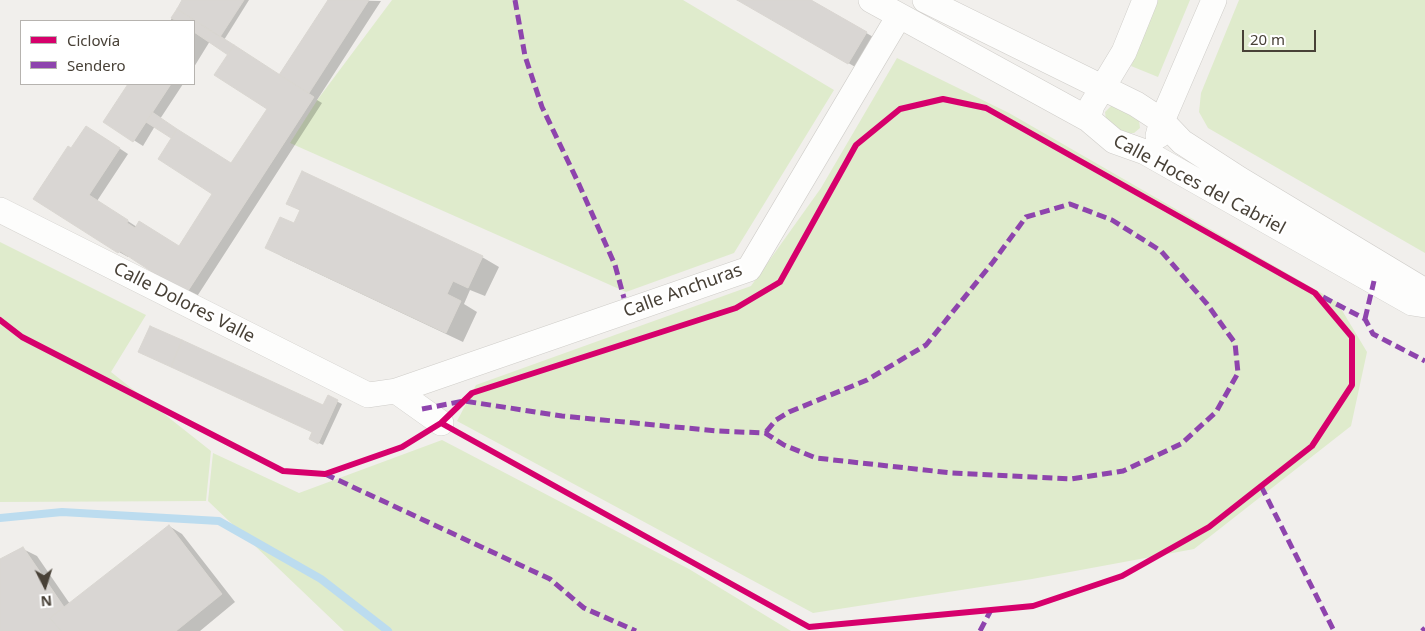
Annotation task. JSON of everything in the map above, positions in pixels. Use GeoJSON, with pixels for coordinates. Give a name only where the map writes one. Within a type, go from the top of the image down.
{"type":"FeatureCollection","features":[{"type":"Feature","properties":{"kind":"street","name":"Calle Hoces del Cabriel"},"geometry":{"type":"LineString","coordinates":[[871,0],[1088,119],[1114,141],[1145,152],[1412,303],[1425,305]]}},
{"type":"Feature","properties":{"kind":"street","name":"Calle Hoces del Cabriel"},"geometry":{"type":"LineString","coordinates":[[925,0],[1136,104],[1162,120],[1182,142],[1239,179],[1425,291]]}},
{"type":"Feature","properties":{"kind":"street"},"geometry":{"type":"LineString","coordinates":[[1088,119],[1092,105],[1124,52],[1145,0]]}},
{"type":"Feature","properties":{"kind":"street"},"geometry":{"type":"LineString","coordinates":[[1145,152],[1157,139],[1162,120],[1214,0]]}},
{"type":"Feature","properties":{"kind":"street","name":"Calle Anchuras"},"geometry":{"type":"LineString","coordinates":[[368,396],[396,391],[749,269],[899,16]]}},
{"type":"Feature","properties":{"kind":"street","name":"Calle Dolores Valle"},"geometry":{"type":"LineString","coordinates":[[0,210],[368,396]]}},
{"type":"Feature","properties":{"kind":"street"},"geometry":{"type":"LineString","coordinates":[[396,391],[441,423]]}},
{"type":"Feature","properties":{"kind":"green space"},"geometry":{"type":"Polygon","coordinates":[[[392,0],[683,0],[834,90],[734,253],[626,292],[290,143],[318,99],[392,0]]]}},
{"type":"Feature","properties":{"kind":"green space"},"geometry":{"type":"Polygon","coordinates":[[[1158,0],[1190,0],[1158,77],[1131,66],[1158,0]]]}},
{"type":"Feature","properties":{"kind":"green space"},"geometry":{"type":"Polygon","coordinates":[[[1239,0],[1425,0],[1425,253],[1208,128],[1199,112],[1201,93],[1239,0]]]}},
{"type":"Feature","properties":{"kind":"green space"},"geometry":{"type":"Polygon","coordinates":[[[897,58],[1009,113],[1337,302],[1367,352],[1351,426],[1194,549],[1032,579],[813,613],[457,421],[476,385],[751,286],[821,188],[897,58]]]}},
{"type":"Feature","properties":{"kind":"green space"},"geometry":{"type":"Polygon","coordinates":[[[1111,106],[1120,106],[1139,120],[1140,128],[1134,133],[1122,133],[1106,120],[1105,112],[1111,106]]]}},
{"type":"Feature","properties":{"kind":"green space"},"geometry":{"type":"Polygon","coordinates":[[[0,242],[146,315],[111,372],[211,451],[206,501],[0,502],[0,242]]]}},
{"type":"Feature","properties":{"kind":"green space"},"geometry":{"type":"Polygon","coordinates":[[[442,440],[689,569],[791,631],[344,631],[208,501],[213,453],[299,493],[442,440]]]}},
{"type":"Feature","properties":{"kind":"building"},"geometry":{"type":"Polygon","coordinates":[[[182,0],[244,0],[220,37],[177,9],[182,0]]]}},
{"type":"Feature","properties":{"kind":"building"},"geometry":{"type":"Polygon","coordinates":[[[328,0],[369,0],[309,93],[279,75],[328,0]]]}},
{"type":"Feature","properties":{"kind":"building"},"geometry":{"type":"Polygon","coordinates":[[[737,0],[811,0],[867,32],[848,64],[737,0]]]}},
{"type":"Feature","properties":{"kind":"building"},"geometry":{"type":"Polygon","coordinates":[[[177,9],[194,20],[175,20],[171,18],[177,9]]]}},
{"type":"Feature","properties":{"kind":"building"},"geometry":{"type":"Polygon","coordinates":[[[195,20],[234,45],[228,55],[195,33],[195,20]]]}},
{"type":"Feature","properties":{"kind":"building"},"geometry":{"type":"Polygon","coordinates":[[[234,45],[314,97],[186,294],[120,251],[118,253],[33,199],[68,146],[71,148],[86,126],[120,148],[89,195],[128,220],[127,223],[135,228],[139,221],[179,246],[212,194],[158,159],[177,129],[231,163],[267,109],[214,75],[234,45]]]}},
{"type":"Feature","properties":{"kind":"building"},"geometry":{"type":"Polygon","coordinates":[[[127,85],[170,85],[133,142],[103,122],[127,85]]]}},
{"type":"Feature","properties":{"kind":"building"},"geometry":{"type":"Polygon","coordinates":[[[152,112],[177,129],[171,138],[146,122],[152,112]]]}},
{"type":"Feature","properties":{"kind":"building"},"geometry":{"type":"Polygon","coordinates":[[[302,171],[483,256],[468,288],[453,281],[447,294],[461,301],[446,333],[265,248],[280,217],[294,223],[300,210],[286,204],[302,171]]]}},
{"type":"Feature","properties":{"kind":"building"},"geometry":{"type":"Polygon","coordinates":[[[150,326],[182,340],[171,367],[138,352],[150,326]]]}},
{"type":"Feature","properties":{"kind":"building"},"geometry":{"type":"Polygon","coordinates":[[[182,340],[323,405],[328,395],[338,400],[318,444],[309,439],[312,432],[171,367],[182,340]]]}},
{"type":"Feature","properties":{"kind":"building"},"geometry":{"type":"Polygon","coordinates":[[[169,525],[222,594],[176,631],[61,631],[50,618],[169,525]]]}},
{"type":"Feature","properties":{"kind":"building"},"geometry":{"type":"Polygon","coordinates":[[[23,547],[64,607],[50,618],[61,631],[0,631],[0,559],[23,547]]]}},
{"type":"Feature","properties":{"kind":"waterway"},"geometry":{"type":"LineString","coordinates":[[0,518],[62,512],[219,521],[321,579],[388,631]]}},
{"type":"Feature","properties":{"kind":"marked path"},"geometry":{"type":"LineString","coordinates":[[515,0],[525,56],[542,107],[615,265],[624,298]]}},
{"type":"Feature","properties":{"kind":"marked path"},"geometry":{"type":"LineString","coordinates":[[422,409],[464,401],[562,416],[717,431],[765,433],[784,445],[816,458],[952,473],[1071,479],[1123,471],[1181,444],[1216,412],[1238,373],[1235,343],[1207,304],[1161,251],[1112,220],[1070,204],[1026,217],[993,262],[926,345],[867,380],[789,412],[776,420],[765,433]]}},
{"type":"Feature","properties":{"kind":"marked path"},"geometry":{"type":"LineString","coordinates":[[1365,319],[1374,281]]}},
{"type":"Feature","properties":{"kind":"marked path"},"geometry":{"type":"LineString","coordinates":[[1323,297],[1365,319],[1373,334],[1425,361]]}},
{"type":"Feature","properties":{"kind":"marked path"},"geometry":{"type":"LineString","coordinates":[[325,474],[550,579],[584,608],[636,631]]}},
{"type":"Feature","properties":{"kind":"marked path"},"geometry":{"type":"LineString","coordinates":[[1261,486],[1334,631]]}},
{"type":"Feature","properties":{"kind":"marked path"},"geometry":{"type":"LineString","coordinates":[[980,631],[991,610]]}},
{"type":"Feature","properties":{"kind":"marked path"},"geometry":{"type":"LineString","coordinates":[[1422,631],[1425,628]]}},
{"type":"Feature","properties":{"kind":"cycle path"},"geometry":{"type":"LineString","coordinates":[[0,320],[22,337],[283,471],[325,474],[402,447],[441,423],[472,393],[736,308],[780,282],[856,145],[900,109],[943,99],[986,108],[1315,293],[1352,337],[1352,385],[1312,446],[1209,527],[1122,576],[1033,606],[991,610],[809,627],[441,423]]}}]}
